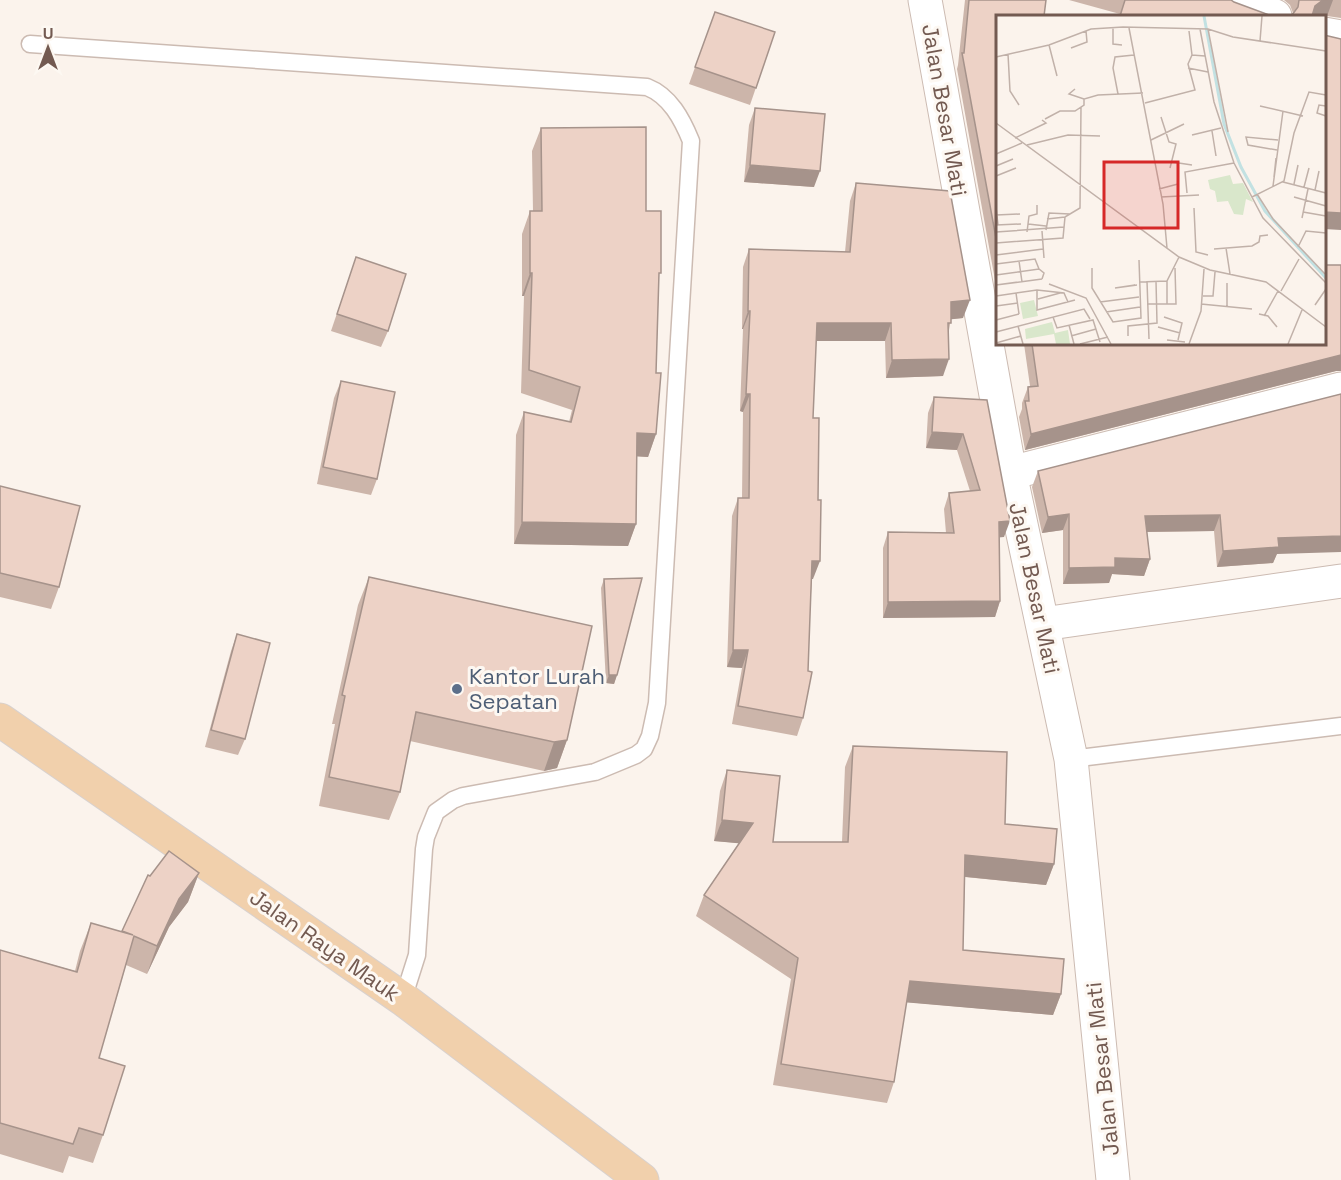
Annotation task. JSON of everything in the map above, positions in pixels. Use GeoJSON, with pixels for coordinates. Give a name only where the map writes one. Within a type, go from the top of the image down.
{"type":"FeatureCollection","features":[{"type":"Feature","properties":{"kind":"main road","name":"Jalan Raya Mauk"},"geometry":{"type":"LineString","coordinates":[[0,720],[403,999],[642,1180]]}},
{"type":"Feature","properties":{"kind":"street","name":"Jalan Besar Mati"},"geometry":{"type":"LineString","coordinates":[[926,0],[1010,473],[1071,759],[1113,1180]]}},
{"type":"Feature","properties":{"kind":"street"},"geometry":{"type":"LineString","coordinates":[[1234,6],[1271,15]]}},
{"type":"Feature","properties":{"kind":"street"},"geometry":{"type":"LineString","coordinates":[[1326,34],[1341,37]]}},
{"type":"Feature","properties":{"kind":"street"},"geometry":{"type":"LineString","coordinates":[[1010,473],[1341,388]]}},
{"type":"Feature","properties":{"kind":"street"},"geometry":{"type":"LineString","coordinates":[[1043,624],[1341,581]]}},
{"type":"Feature","properties":{"kind":"lane"},"geometry":{"type":"LineString","coordinates":[[30,44],[647,87],[665,97],[685,125],[691,141],[657,703],[650,736],[644,749],[636,755],[595,772],[542,783],[473,793],[453,800],[436,812],[424,849],[417,955],[403,999]]}},
{"type":"Feature","properties":{"kind":"lane"},"geometry":{"type":"LineString","coordinates":[[1071,759],[1341,726]]}},
{"type":"Feature","properties":{"kind":"building"},"geometry":{"type":"Polygon","coordinates":[[[969,0],[1046,0],[1044,15],[996,15],[996,238],[962,53],[964,53],[969,0]]]}},
{"type":"Feature","properties":{"kind":"building"},"geometry":{"type":"Polygon","coordinates":[[[1125,0],[1231,0],[1269,15],[1120,15],[1125,0]]]}},
{"type":"Feature","properties":{"kind":"building"},"geometry":{"type":"Polygon","coordinates":[[[1299,0],[1323,0],[1315,6],[1312,15],[1292,15],[1298,7],[1299,0]]]}},
{"type":"Feature","properties":{"kind":"building"},"geometry":{"type":"Polygon","coordinates":[[[715,12],[775,32],[756,88],[695,67],[715,12]]]}},
{"type":"Feature","properties":{"kind":"building"},"geometry":{"type":"Polygon","coordinates":[[[1326,35],[1341,39],[1341,213],[1326,212],[1326,35]]]}},
{"type":"Feature","properties":{"kind":"building"},"geometry":{"type":"Polygon","coordinates":[[[755,108],[825,114],[820,171],[750,165],[755,108]]]}},
{"type":"Feature","properties":{"kind":"building"},"geometry":{"type":"Polygon","coordinates":[[[646,127],[646,211],[661,211],[661,273],[659,273],[656,373],[661,373],[656,434],[637,433],[636,524],[522,522],[524,412],[571,422],[580,387],[529,370],[532,273],[530,273],[530,211],[542,211],[541,128],[646,127]]]}},
{"type":"Feature","properties":{"kind":"building"},"geometry":{"type":"Polygon","coordinates":[[[856,183],[950,191],[970,300],[951,302],[951,323],[948,323],[949,359],[892,360],[891,323],[817,323],[813,418],[819,418],[820,561],[812,561],[808,671],[812,672],[803,718],[738,706],[748,650],[733,650],[738,498],[749,498],[750,394],[746,394],[750,311],[748,311],[749,249],[850,252],[856,183]]]}},
{"type":"Feature","properties":{"kind":"building"},"geometry":{"type":"Polygon","coordinates":[[[356,257],[406,274],[388,331],[337,314],[356,257]]]}},
{"type":"Feature","properties":{"kind":"building"},"geometry":{"type":"Polygon","coordinates":[[[1326,265],[1341,265],[1341,355],[1031,434],[1025,401],[1029,401],[1028,387],[1038,386],[1032,345],[1326,345],[1326,265]]]}},
{"type":"Feature","properties":{"kind":"building"},"geometry":{"type":"Polygon","coordinates":[[[341,381],[395,392],[377,479],[323,467],[341,381]]]}},
{"type":"Feature","properties":{"kind":"building"},"geometry":{"type":"Polygon","coordinates":[[[1341,394],[1341,536],[1278,538],[1279,547],[1223,551],[1220,515],[1145,516],[1150,559],[1115,558],[1115,567],[1069,568],[1069,514],[1048,517],[1038,471],[1341,394]]]}},
{"type":"Feature","properties":{"kind":"building"},"geometry":{"type":"Polygon","coordinates":[[[934,397],[987,400],[1010,521],[999,522],[1000,601],[888,602],[888,532],[954,533],[949,493],[980,490],[963,434],[932,432],[934,397]]]}},
{"type":"Feature","properties":{"kind":"building"},"geometry":{"type":"Polygon","coordinates":[[[0,486],[80,506],[59,587],[0,573],[0,486]]]}},
{"type":"Feature","properties":{"kind":"building","name":"Kantor Lurah Sepatan"},"geometry":{"type":"Polygon","coordinates":[[[369,577],[592,626],[567,740],[554,742],[416,712],[400,792],[329,777],[345,696],[342,695],[369,577]]]}},
{"type":"Feature","properties":{"kind":"building"},"geometry":{"type":"Polygon","coordinates":[[[642,578],[617,675],[609,675],[604,579],[642,578]]]}},
{"type":"Feature","properties":{"kind":"building"},"geometry":{"type":"Polygon","coordinates":[[[237,634],[270,643],[245,739],[211,730],[237,634]]]}},
{"type":"Feature","properties":{"kind":"building"},"geometry":{"type":"Polygon","coordinates":[[[853,746],[1007,752],[1005,824],[1057,829],[1054,864],[965,855],[963,950],[1064,959],[1061,994],[910,981],[894,1082],[781,1064],[798,958],[704,895],[753,823],[722,820],[727,770],[780,776],[773,842],[848,842],[853,746]]]}},
{"type":"Feature","properties":{"kind":"building"},"geometry":{"type":"Polygon","coordinates":[[[169,851],[199,873],[179,899],[157,946],[134,936],[99,1058],[125,1066],[103,1135],[79,1128],[73,1144],[0,1123],[0,950],[77,972],[91,923],[133,935],[122,931],[148,875],[150,876],[169,851]]]}},
{"type":"Feature","properties":{"kind":"place","name":"Kantor Lurah Sepatan"},"geometry":{"type":"Point","coordinates":[457,689]}}]}
